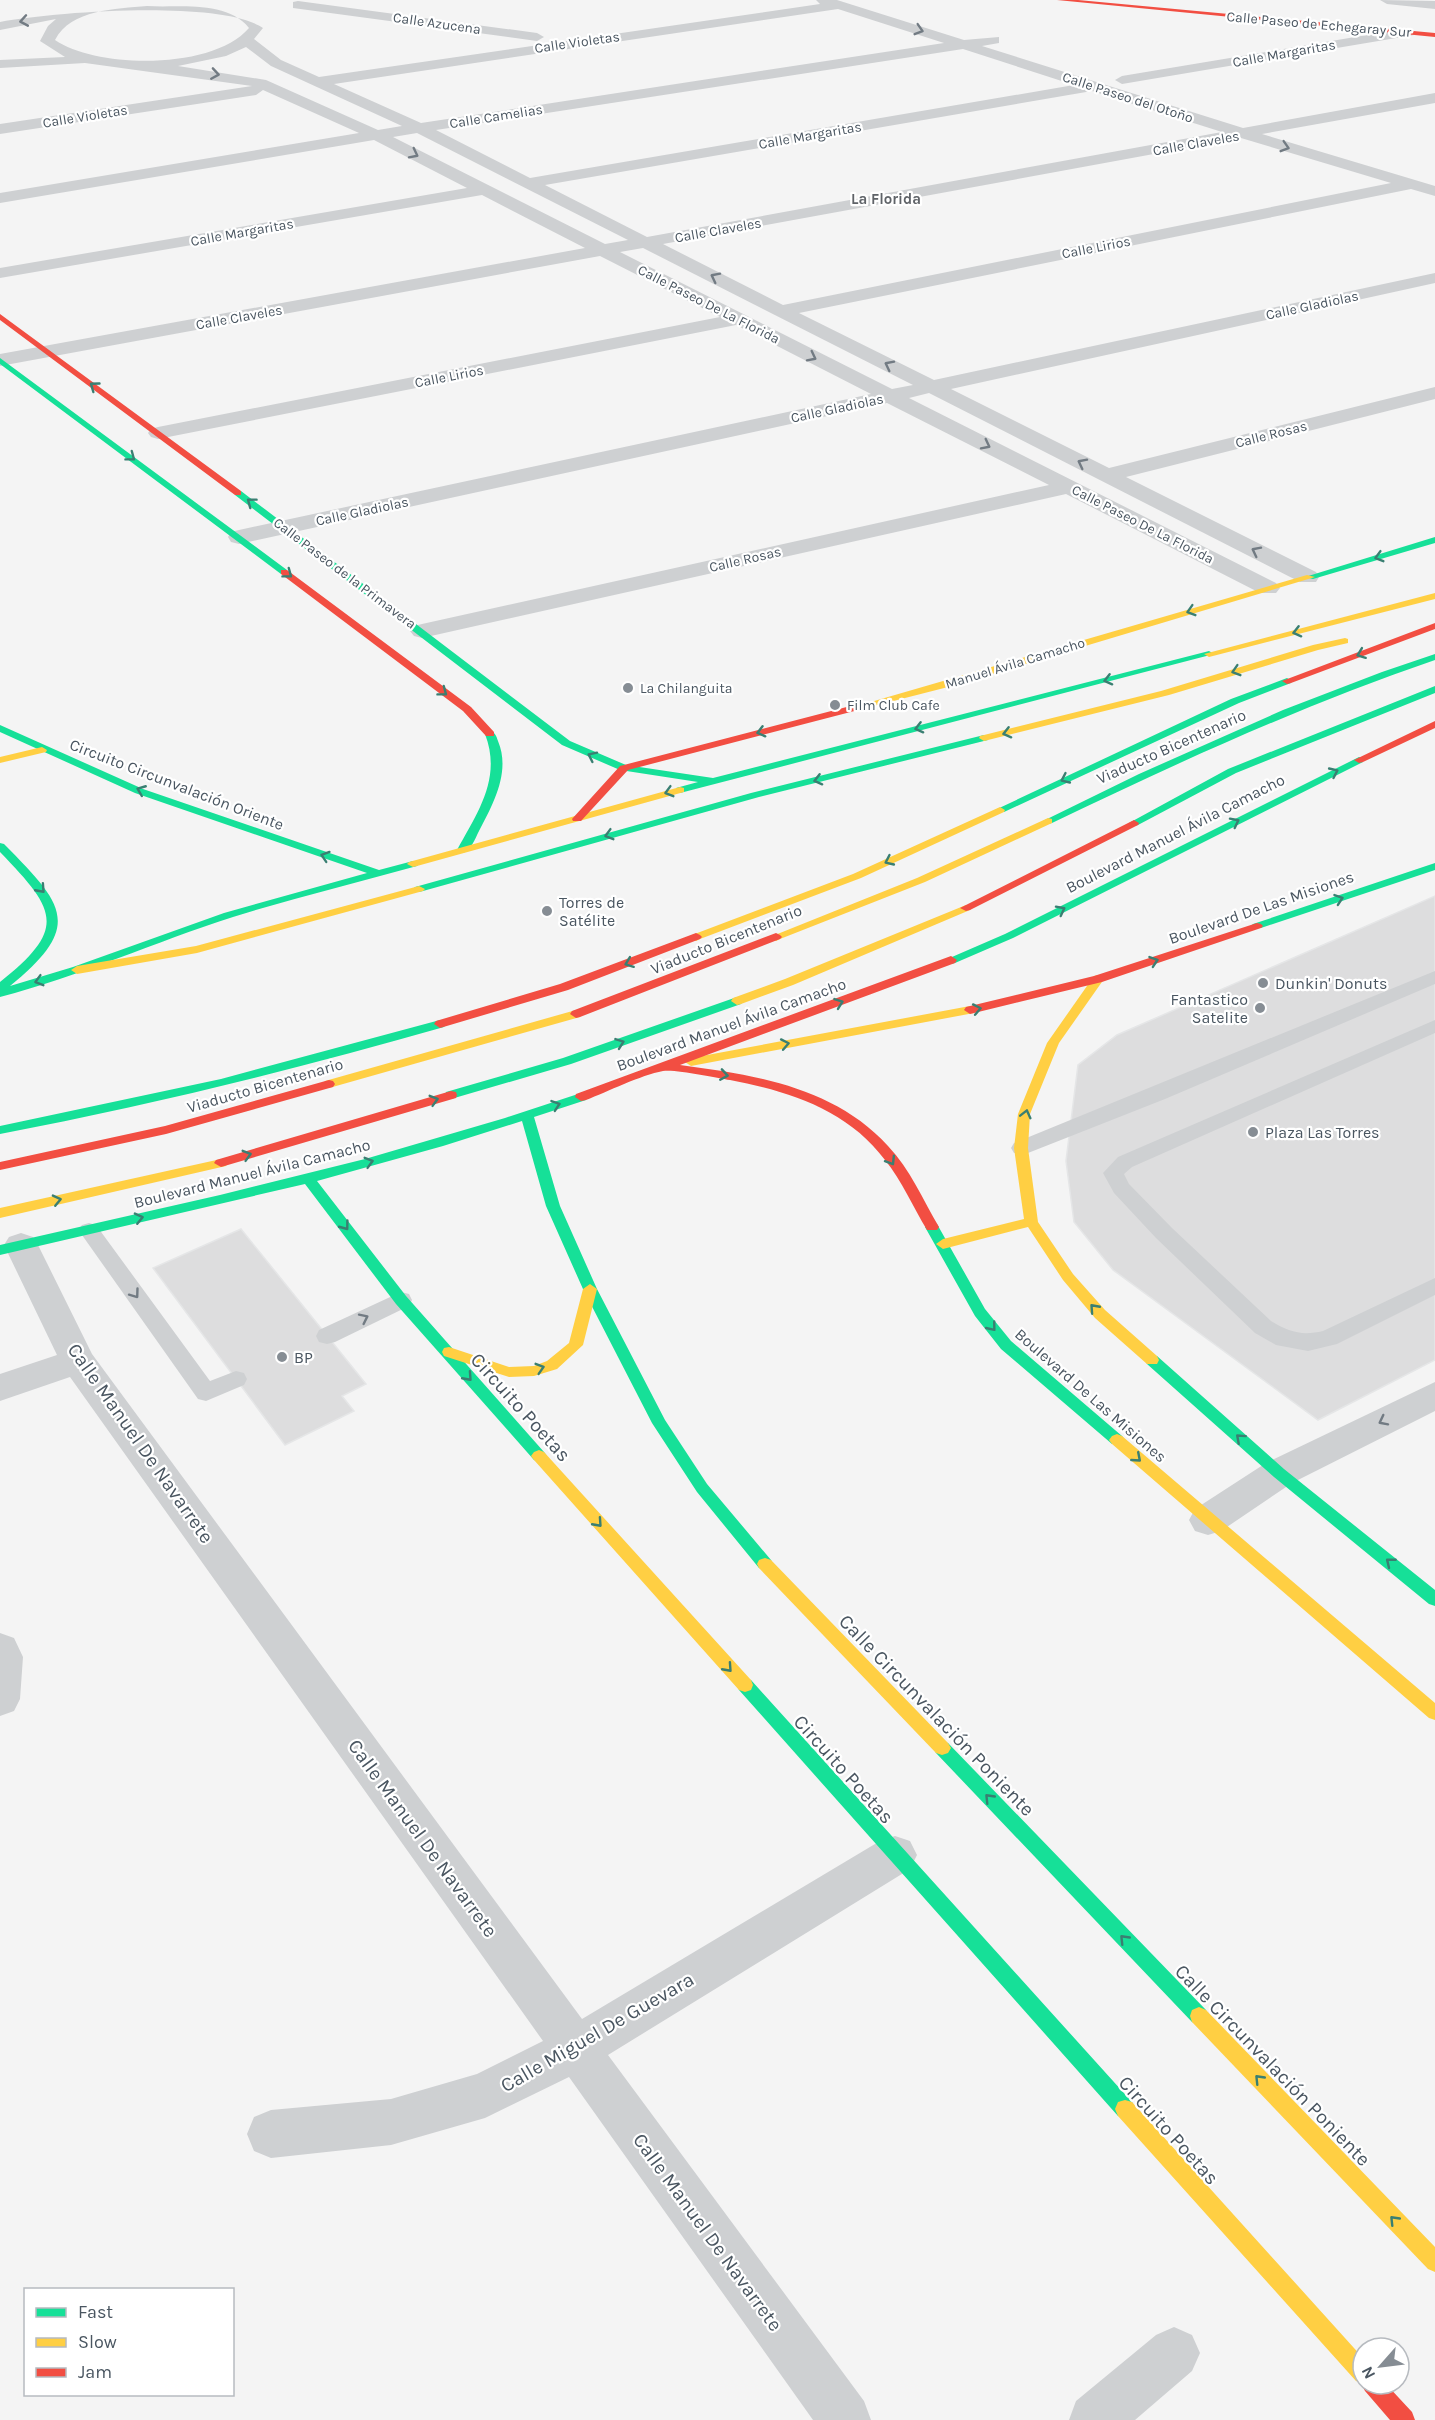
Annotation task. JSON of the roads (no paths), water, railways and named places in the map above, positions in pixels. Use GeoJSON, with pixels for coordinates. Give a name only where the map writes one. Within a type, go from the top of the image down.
{"type":"FeatureCollection","features":[{"type":"Feature","properties":{"kind":"main road","name":"Calle Paseo de Echegaray Sur"},"geometry":{"type":"LineString","coordinates":[[1060,0],[1435,34]]}},
{"type":"Feature","properties":{"kind":"main road","name":"Calle Paseo de la Primavera"},"geometry":{"type":"LineString","coordinates":[[0,316],[286,528],[566,743],[624,768],[711,781]]}},
{"type":"Feature","properties":{"kind":"main road"},"geometry":{"type":"LineString","coordinates":[[0,360],[466,709],[483,726],[495,745],[496,772],[488,799],[463,850]]}},
{"type":"Feature","properties":{"kind":"main road","name":"Manuel Ávila Camacho"},"geometry":{"type":"LineString","coordinates":[[624,768],[948,684],[1435,540]]}},
{"type":"Feature","properties":{"kind":"main road"},"geometry":{"type":"LineString","coordinates":[[77,970],[228,915],[711,781],[1435,597]]}},
{"type":"Feature","properties":{"kind":"main road"},"geometry":{"type":"LineString","coordinates":[[0,990],[77,970],[197,949],[314,919],[756,795],[1165,693],[1316,647],[1435,624]]}},
{"type":"Feature","properties":{"kind":"main road"},"geometry":{"type":"LineString","coordinates":[[0,1130],[125,1106],[355,1049],[564,987],[857,876],[1234,701],[1435,624]]}},
{"type":"Feature","properties":{"kind":"main road","name":"Viaducto Bicentenario"},"geometry":{"type":"LineString","coordinates":[[0,1166],[166,1130],[597,1008],[921,880],[1206,747],[1366,679],[1435,657]]}},
{"type":"Feature","properties":{"kind":"main road","name":"Boulevard Manuel Ávila Camacho"},"geometry":{"type":"LineString","coordinates":[[7,1236],[195,1170],[556,1065],[789,982],[989,899],[1232,771],[1435,688]]}},
{"type":"Feature","properties":{"kind":"main road","name":"Boulevard Manuel Ávila Camacho"},"geometry":{"type":"LineString","coordinates":[[7,1236],[89,1230],[309,1180],[527,1116],[932,968],[1009,936],[1324,777],[1435,724]]}},
{"type":"Feature","properties":{"kind":"main road","name":"Circuito Circunvalación Oriente"},"geometry":{"type":"LineString","coordinates":[[0,728],[42,750],[225,823],[380,874]]}},
{"type":"Feature","properties":{"kind":"main road"},"geometry":{"type":"LineString","coordinates":[[0,760],[42,750]]}},
{"type":"Feature","properties":{"kind":"main road"},"geometry":{"type":"LineString","coordinates":[[577,819],[624,768]]}},
{"type":"Feature","properties":{"kind":"main road"},"geometry":{"type":"LineString","coordinates":[[0,846],[50,899],[56,918],[54,932],[47,947],[24,972],[0,990]]}},
{"type":"Feature","properties":{"kind":"main road","name":"Boulevard De Las Misiones"},"geometry":{"type":"LineString","coordinates":[[666,1066],[988,1007],[1098,979],[1435,867]]}},
{"type":"Feature","properties":{"kind":"main road"},"geometry":{"type":"LineString","coordinates":[[1098,979],[1053,1043],[1024,1114],[1021,1148],[1031,1222],[1068,1277],[1100,1314],[1279,1473],[1435,1599]]}},
{"type":"Feature","properties":{"kind":"main road","name":"Boulevard De Las Misiones"},"geometry":{"type":"LineString","coordinates":[[666,1066],[769,1082],[808,1094],[846,1116],[884,1149],[943,1244],[980,1312],[1006,1345],[1435,1713]]}},
{"type":"Feature","properties":{"kind":"main road","name":"Calle Circunvalación Poniente"},"geometry":{"type":"LineString","coordinates":[[527,1116],[553,1206],[590,1289],[659,1423],[702,1488],[756,1554],[1435,2262]]}},
{"type":"Feature","properties":{"kind":"main road","name":"Circuito Poetas"},"geometry":{"type":"LineString","coordinates":[[309,1180],[400,1300],[444,1350],[1351,2361]]}},
{"type":"Feature","properties":{"kind":"main road"},"geometry":{"type":"LineString","coordinates":[[943,1244],[1031,1222]]}},
{"type":"Feature","properties":{"kind":"main road"},"geometry":{"type":"LineString","coordinates":[[444,1350],[509,1372],[534,1371],[552,1365],[576,1345],[590,1289]]}},
{"type":"Feature","properties":{"kind":"main road"},"geometry":{"type":"LineString","coordinates":[[1383,2396],[1404,2420]]}},
{"type":"Feature","properties":{"kind":"street","name":"Calle Azucena"},"geometry":{"type":"LineString","coordinates":[[316,0],[291,8],[576,42]]}},
{"type":"Feature","properties":{"kind":"street","name":"Calle Paseo del Otoño"},"geometry":{"type":"LineString","coordinates":[[863,0],[1201,104]]}},
{"type":"Feature","properties":{"kind":"street","name":"Calle Paseo de Echegaray Sur"},"geometry":{"type":"LineString","coordinates":[[1387,0],[1435,5]]}},
{"type":"Feature","properties":{"kind":"street","name":"Calle Paseo De La Florida"},"geometry":{"type":"LineString","coordinates":[[90,9],[155,1],[224,8],[242,14],[252,20],[276,63],[418,128],[1308,577]]}},
{"type":"Feature","properties":{"kind":"street","name":"Calle Paseo del Otoño"},"geometry":{"type":"LineString","coordinates":[[830,2],[1093,86],[1245,126],[1435,192]]}},
{"type":"Feature","properties":{"kind":"street","name":"Calle Violetas"},"geometry":{"type":"LineString","coordinates":[[316,82],[830,2]]}},
{"type":"Feature","properties":{"kind":"street"},"geometry":{"type":"LineString","coordinates":[[0,26],[90,9]]}},
{"type":"Feature","properties":{"kind":"street"},"geometry":{"type":"LineString","coordinates":[[90,9],[60,23],[49,32],[47,41],[54,50],[93,61]]}},
{"type":"Feature","properties":{"kind":"street"},"geometry":{"type":"LineString","coordinates":[[0,64],[93,61],[136,64],[198,58],[233,48],[256,30]]}},
{"type":"Feature","properties":{"kind":"street","name":"Calle Margaritas"},"geometry":{"type":"LineString","coordinates":[[1122,80],[1409,32]]}},
{"type":"Feature","properties":{"kind":"street","name":"Calle Camelias"},"geometry":{"type":"LineString","coordinates":[[0,198],[418,128],[994,40]]}},
{"type":"Feature","properties":{"kind":"street","name":"Calle Paseo De La Florida"},"geometry":{"type":"LineString","coordinates":[[136,64],[242,79],[277,87],[376,135],[1268,588]]}},
{"type":"Feature","properties":{"kind":"street","name":"Calle Margaritas"},"geometry":{"type":"LineString","coordinates":[[528,183],[1093,86]]}},
{"type":"Feature","properties":{"kind":"street","name":"Calle Violetas"},"geometry":{"type":"LineString","coordinates":[[0,129],[277,87]]}},
{"type":"Feature","properties":{"kind":"street","name":"Calle Claveles"},"geometry":{"type":"LineString","coordinates":[[0,360],[646,243],[1245,126],[1280,128],[1435,98]]}},
{"type":"Feature","properties":{"kind":"street"},"geometry":{"type":"LineString","coordinates":[[1280,128],[1435,176]]}},
{"type":"Feature","properties":{"kind":"street","name":"Calle Lirios"},"geometry":{"type":"LineString","coordinates":[[780,310],[1412,184]]}},
{"type":"Feature","properties":{"kind":"street","name":"Calle Margaritas"},"geometry":{"type":"LineString","coordinates":[[0,273],[484,190]]}},
{"type":"Feature","properties":{"kind":"street","name":"Calle Gladiolas"},"geometry":{"type":"LineString","coordinates":[[239,537],[1435,278]]}},
{"type":"Feature","properties":{"kind":"street","name":"Calle Lirios"},"geometry":{"type":"LineString","coordinates":[[159,433],[739,320]]}},
{"type":"Feature","properties":{"kind":"street","name":"Calle Rosas"},"geometry":{"type":"LineString","coordinates":[[1107,476],[1435,393]]}},
{"type":"Feature","properties":{"kind":"street","name":"Calle Rosas"},"geometry":{"type":"LineString","coordinates":[[422,631],[1068,487]]}},
{"type":"Feature","properties":{"kind":"street","name":"Calle Manuel De Navarrete"},"geometry":{"type":"LineString","coordinates":[[7,1236],[78,1360],[845,2420]]}},
{"type":"Feature","properties":{"kind":"street"},"geometry":{"type":"LineString","coordinates":[[0,1388],[78,1360]]}},
{"type":"Feature","properties":{"kind":"street"},"geometry":{"type":"LineString","coordinates":[[1208,1520],[1279,1473],[1435,1395]]}},
{"type":"Feature","properties":{"kind":"street"},"geometry":{"type":"LineString","coordinates":[[0,1650],[3,1658],[0,1699]]}},
{"type":"Feature","properties":{"kind":"street","name":"Calle Miguel De Guevara"},"geometry":{"type":"LineString","coordinates":[[271,2134],[391,2122],[484,2095],[575,2049],[895,1855]]}},
{"type":"Feature","properties":{"kind":"street"},"geometry":{"type":"LineString","coordinates":[[1095,2420],[1174,2353]]}},
{"type":"Feature","properties":{"kind":"lane"},"geometry":{"type":"LineString","coordinates":[[1021,1148],[1432,983]]}},
{"type":"Feature","properties":{"kind":"lane"},"geometry":{"type":"LineString","coordinates":[[1435,1026],[1125,1162],[1113,1173],[1121,1188],[1164,1233],[1263,1327],[1284,1339],[1308,1343],[1329,1338],[1435,1286]]}},
{"type":"Feature","properties":{"kind":"lane"},"geometry":{"type":"LineString","coordinates":[[89,1230],[206,1393],[236,1379]]}},
{"type":"Feature","properties":{"kind":"lane"},"geometry":{"type":"LineString","coordinates":[[327,1336],[400,1300]]}},
{"type":"Feature","properties":{"kind":"place","name":"La Chilanguita"},"geometry":{"type":"Point","coordinates":[628,688]}},
{"type":"Feature","properties":{"kind":"place","name":"Film Club Cafe"},"geometry":{"type":"Point","coordinates":[835,705]}},
{"type":"Feature","properties":{"kind":"place","name":"Torres de Satélite"},"geometry":{"type":"Point","coordinates":[547,911]}},
{"type":"Feature","properties":{"kind":"place","name":"Dunkin' Donuts"},"geometry":{"type":"Point","coordinates":[1263,983]}},
{"type":"Feature","properties":{"kind":"place","name":"Fantastico Satelite"},"geometry":{"type":"Point","coordinates":[1260,1008]}},
{"type":"Feature","properties":{"kind":"place","name":"Plaza Las Torres"},"geometry":{"type":"Point","coordinates":[1253,1132]}},
{"type":"Feature","properties":{"kind":"place","name":"BP"},"geometry":{"type":"Point","coordinates":[282,1357]}},
{"type":"Feature","properties":{"kind":"district","name":"La Florida"},"geometry":{"type":"Point","coordinates":[886,199]}}]}
